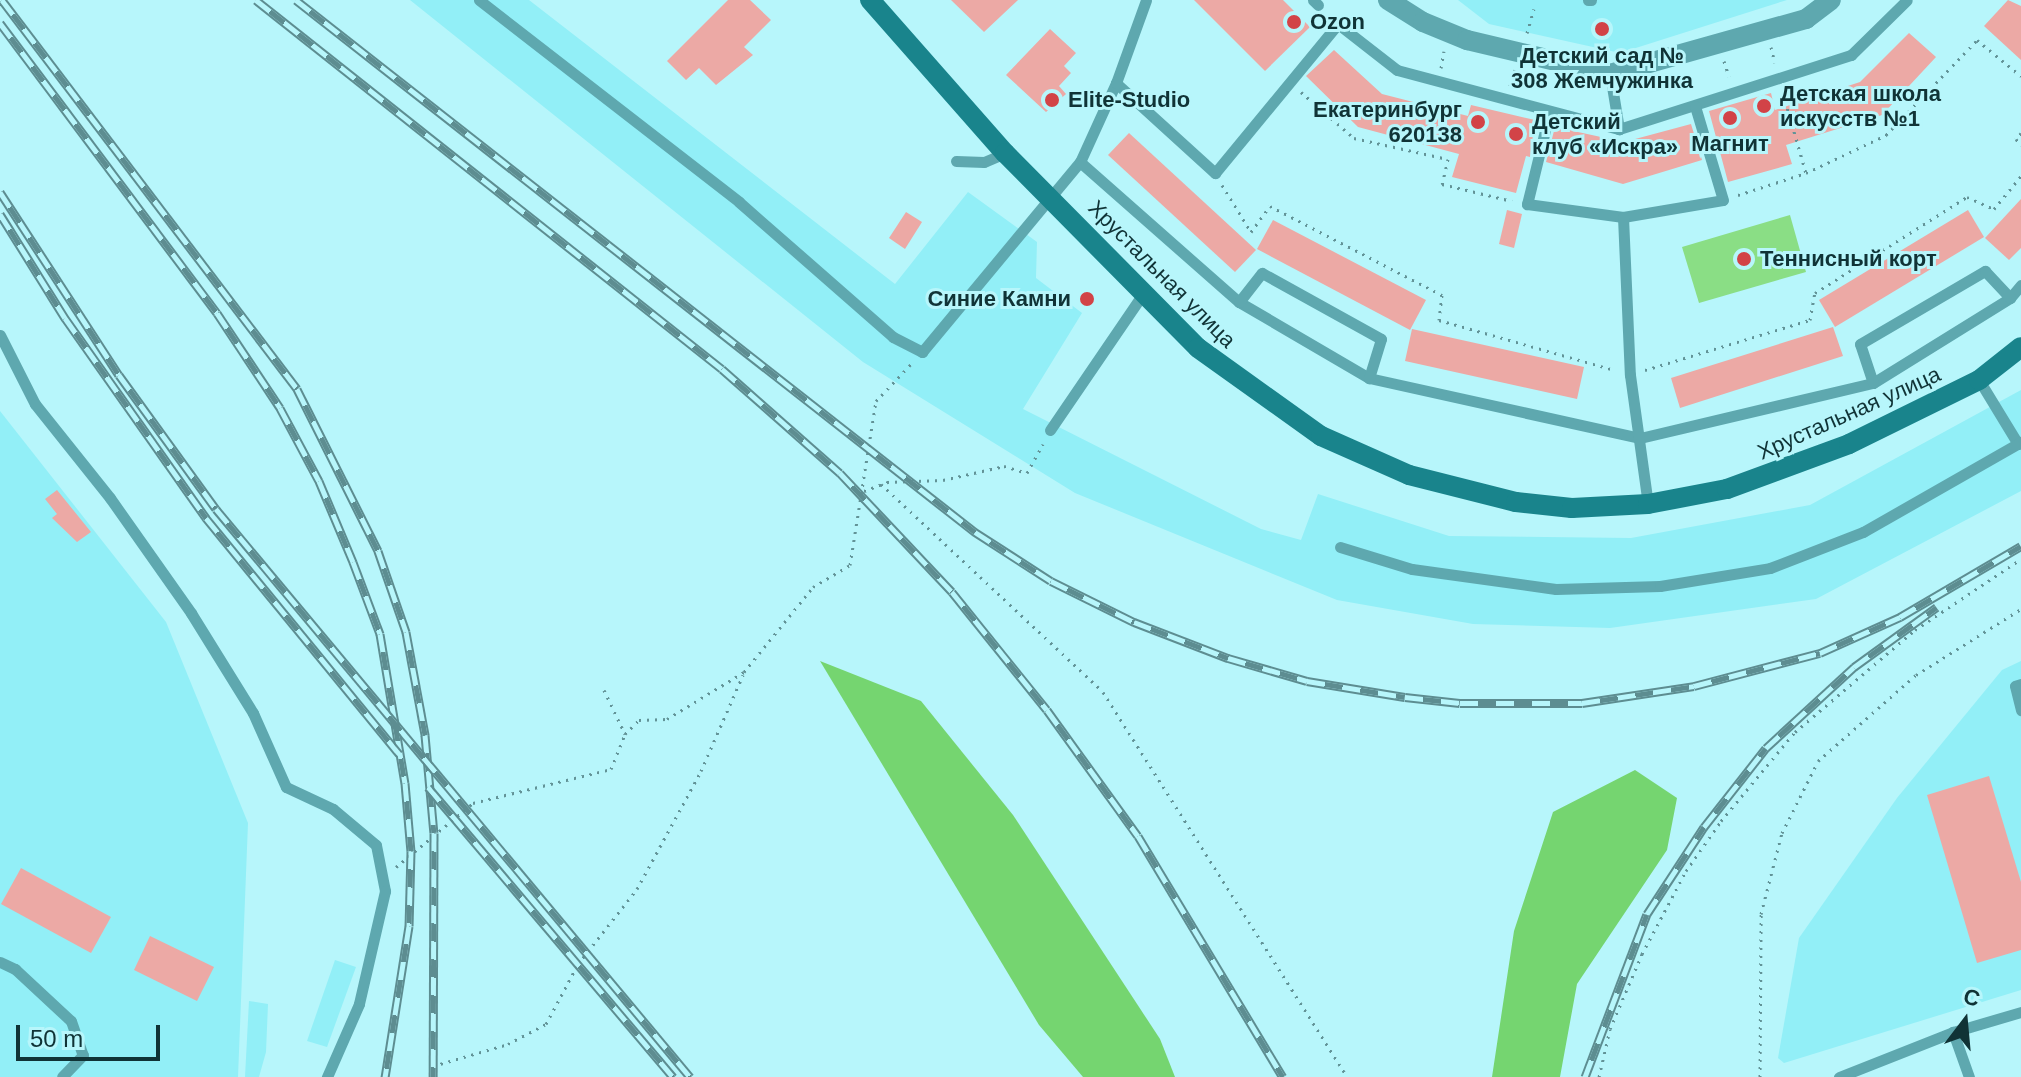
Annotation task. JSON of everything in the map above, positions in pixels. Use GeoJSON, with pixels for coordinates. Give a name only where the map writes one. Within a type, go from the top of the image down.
{"type":"FeatureCollection","features":[{"type":"Feature","properties":{"kind":"street","name":"Хрустальная улица"},"geometry":{"type":"LineString","coordinates":[[870,0],[1005,153],[1142,295],[1246,387],[1366,459],[1456,489],[1516,502],[1572,508],[1648,504],[1727,489],[1791,468],[1979,380],[2021,347]]}},
{"type":"Feature","properties":{"kind":"street"},"geometry":{"type":"LineString","coordinates":[[1388,0],[1446,32],[1610,74],[1719,46],[1806,19],[1831,0]]}},
{"type":"Feature","properties":{"kind":"lane"},"geometry":{"type":"LineString","coordinates":[[479,0],[739,202],[893,337],[922,352],[1080,162],[1116,83],[1146,0]]}},
{"type":"Feature","properties":{"kind":"lane"},"geometry":{"type":"LineString","coordinates":[[1116,83],[1215,173],[1288,80],[1338,24],[1397,70],[1549,114],[1619,129],[1851,55],[1907,0]]}},
{"type":"Feature","properties":{"kind":"lane"},"geometry":{"type":"LineString","coordinates":[[1610,74],[1619,129]]}},
{"type":"Feature","properties":{"kind":"lane"},"geometry":{"type":"LineString","coordinates":[[1549,114],[1527,204],[1623,217],[1723,200],[1695,106]]}},
{"type":"Feature","properties":{"kind":"lane"},"geometry":{"type":"LineString","coordinates":[[956,161],[984,162],[1005,153]]}},
{"type":"Feature","properties":{"kind":"lane"},"geometry":{"type":"LineString","coordinates":[[1080,162],[1239,302],[1369,378],[1640,438],[1873,383],[2010,298],[2021,285]]}},
{"type":"Feature","properties":{"kind":"lane"},"geometry":{"type":"LineString","coordinates":[[1623,217],[1630,375],[1648,504]]}},
{"type":"Feature","properties":{"kind":"lane"},"geometry":{"type":"LineString","coordinates":[[1873,383],[1860,344],[1985,271],[2010,298]]}},
{"type":"Feature","properties":{"kind":"lane"},"geometry":{"type":"LineString","coordinates":[[1239,302],[1262,273],[1381,339],[1369,378]]}},
{"type":"Feature","properties":{"kind":"lane"},"geometry":{"type":"LineString","coordinates":[[1050,430],[1142,295]]}},
{"type":"Feature","properties":{"kind":"lane"},"geometry":{"type":"LineString","coordinates":[[0,335],[5,354],[35,404],[110,498],[191,613],[253,713],[286,787],[333,809],[376,845],[385,891],[359,1004],[327,1077]]}},
{"type":"Feature","properties":{"kind":"lane"},"geometry":{"type":"LineString","coordinates":[[1340,547],[1412,569],[1556,589],[1660,586],[1770,568],[1863,532],[2020,443],[1979,380]]}},
{"type":"Feature","properties":{"kind":"lane"},"geometry":{"type":"LineString","coordinates":[[2021,684],[2015,686],[2021,710]]}},
{"type":"Feature","properties":{"kind":"lane"},"geometry":{"type":"LineString","coordinates":[[0,962],[71,1021],[83,1055],[62,1077]]}},
{"type":"Feature","properties":{"kind":"lane"},"geometry":{"type":"LineString","coordinates":[[1839,1077],[1953,1032],[2021,1012]]}},
{"type":"Feature","properties":{"kind":"lane"},"geometry":{"type":"LineString","coordinates":[[1953,1032],[1969,1077]]}},
{"type":"Feature","properties":{"kind":"path"},"geometry":{"type":"LineString","coordinates":[[1767,31],[1806,173]]}},
{"type":"Feature","properties":{"kind":"path"},"geometry":{"type":"LineString","coordinates":[[1439,82],[1446,32]]}},
{"type":"Feature","properties":{"kind":"path"},"geometry":{"type":"LineString","coordinates":[[1723,200],[1806,173],[1886,135],[1977,40],[2021,76]]}},
{"type":"Feature","properties":{"kind":"path"},"geometry":{"type":"LineString","coordinates":[[1719,46],[1735,93]]}},
{"type":"Feature","properties":{"kind":"path"},"geometry":{"type":"LineString","coordinates":[[1288,80],[1354,138],[1448,159],[1442,184],[1527,204]]}},
{"type":"Feature","properties":{"kind":"path"},"geometry":{"type":"LineString","coordinates":[[2021,133],[2016,139],[2021,145]]}},
{"type":"Feature","properties":{"kind":"path"},"geometry":{"type":"LineString","coordinates":[[433,1066],[508,1044],[546,1024],[578,964],[637,889],[701,771],[744,672],[813,587],[850,565],[876,401],[922,352]]}},
{"type":"Feature","properties":{"kind":"path"},"geometry":{"type":"LineString","coordinates":[[864,491],[881,484],[943,480],[1004,466],[1027,473],[1050,430]]}},
{"type":"Feature","properties":{"kind":"path"},"geometry":{"type":"LineString","coordinates":[[881,484],[1103,692],[1347,1077]]}},
{"type":"Feature","properties":{"kind":"path"},"geometry":{"type":"LineString","coordinates":[[1599,1077],[1610,1029],[1642,954],[1686,871],[1721,821],[1795,732],[1915,630],[2021,559]]}},
{"type":"Feature","properties":{"kind":"path"},"geometry":{"type":"LineString","coordinates":[[1760,1077],[1761,914],[1782,833],[1818,761],[1916,675],[2021,609]]}},
{"type":"Feature","properties":{"kind":"path"},"geometry":{"type":"LineString","coordinates":[[385,891],[394,869],[411,851],[473,803],[611,769],[625,734],[639,720],[667,719],[744,672]]}},
{"type":"Feature","properties":{"kind":"path"},"geometry":{"type":"LineString","coordinates":[[604,690],[625,734]]}},
{"type":"Feature","properties":{"kind":"shaded area"},"geometry":{"type":"Polygon","coordinates":[[[410,0],[529,0],[895,284],[968,192],[1037,242],[1036,278],[1082,313],[1023,409],[1261,529],[1301,540],[1318,494],[1449,536],[1631,538],[1810,505],[2021,390],[2021,491],[1816,599],[1610,628],[1473,624],[1337,600],[1075,493],[863,362],[410,0]]]}},
{"type":"Feature","properties":{"kind":"shaded area","name":"Детский сад № 308 Жемчужинка"},"geometry":{"type":"Polygon","coordinates":[[[1458,0],[1787,0],[1620,53],[1489,24],[1458,0]]]}},
{"type":"Feature","properties":{"kind":"shaded area"},"geometry":{"type":"Polygon","coordinates":[[[0,411],[166,622],[248,823],[238,1077],[0,1077],[0,411]]]}},
{"type":"Feature","properties":{"kind":"shaded area"},"geometry":{"type":"Polygon","coordinates":[[[2021,661],[2021,990],[1784,1063],[1778,1058],[1799,938],[1897,798],[2002,670],[2021,661]]]}},
{"type":"Feature","properties":{"kind":"shaded area"},"geometry":{"type":"Polygon","coordinates":[[[335,960],[356,967],[327,1047],[307,1041],[335,960]]]}},
{"type":"Feature","properties":{"kind":"shaded area"},"geometry":{"type":"Polygon","coordinates":[[[249,1001],[268,1004],[266,1052],[259,1077],[245,1077],[249,1001]]]}},
{"type":"Feature","properties":{"kind":"green space","name":"Теннисный корт"},"geometry":{"type":"Polygon","coordinates":[[[1790,215],[1806,272],[1699,303],[1682,247],[1790,215]]]}},
{"type":"Feature","properties":{"kind":"green space"},"geometry":{"type":"Polygon","coordinates":[[[820,661],[921,701],[1013,815],[1160,1039],[1175,1077],[1083,1077],[1039,1025],[820,661]]]}},
{"type":"Feature","properties":{"kind":"green space"},"geometry":{"type":"Polygon","coordinates":[[[1635,770],[1677,798],[1667,850],[1577,984],[1560,1077],[1492,1077],[1514,931],[1553,812],[1635,770]]]}},
{"type":"Feature","properties":{"kind":"building"},"geometry":{"type":"Polygon","coordinates":[[[728,0],[750,0],[771,20],[744,47],[753,55],[716,85],[699,68],[686,80],[667,61],[728,0]]]}},
{"type":"Feature","properties":{"kind":"building"},"geometry":{"type":"Polygon","coordinates":[[[951,0],[1018,0],[984,32],[951,0]]]}},
{"type":"Feature","properties":{"kind":"building"},"geometry":{"type":"Polygon","coordinates":[[[1194,0],[1283,0],[1310,27],[1265,71],[1194,0]]]}},
{"type":"Feature","properties":{"kind":"building"},"geometry":{"type":"Polygon","coordinates":[[[2008,0],[2021,6],[2021,60],[1984,26],[2008,0]]]}},
{"type":"Feature","properties":{"kind":"building"},"geometry":{"type":"Polygon","coordinates":[[[1050,29],[1076,53],[1064,66],[1071,73],[1059,86],[1066,94],[1046,112],[1006,75],[1050,29]]]}},
{"type":"Feature","properties":{"kind":"building"},"geometry":{"type":"Polygon","coordinates":[[[1909,33],[1936,57],[1882,115],[1786,145],[1792,164],[1728,182],[1709,111],[1771,93],[1775,110],[1860,82],[1909,33]]]}},
{"type":"Feature","properties":{"kind":"building"},"geometry":{"type":"Polygon","coordinates":[[[1334,50],[1382,94],[1468,116],[1471,105],[1535,120],[1530,157],[1526,156],[1516,193],[1452,177],[1459,154],[1358,127],[1306,76],[1334,50]]]}},
{"type":"Feature","properties":{"kind":"building"},"geometry":{"type":"Polygon","coordinates":[[[1691,124],[1702,160],[1623,184],[1546,162],[1555,127],[1624,142],[1691,124]]]}},
{"type":"Feature","properties":{"kind":"building"},"geometry":{"type":"Polygon","coordinates":[[[1129,133],[1256,250],[1235,272],[1108,155],[1129,133]]]}},
{"type":"Feature","properties":{"kind":"building"},"geometry":{"type":"Polygon","coordinates":[[[2021,199],[2021,248],[2009,260],[1985,238],[2021,199]]]}},
{"type":"Feature","properties":{"kind":"building"},"geometry":{"type":"Polygon","coordinates":[[[1507,210],[1522,214],[1514,248],[1499,244],[1507,210]]]}},
{"type":"Feature","properties":{"kind":"building"},"geometry":{"type":"Polygon","coordinates":[[[1968,210],[1984,237],[1835,327],[1819,300],[1968,210]]]}},
{"type":"Feature","properties":{"kind":"building"},"geometry":{"type":"Polygon","coordinates":[[[906,212],[922,222],[905,249],[889,238],[906,212]]]}},
{"type":"Feature","properties":{"kind":"building"},"geometry":{"type":"Polygon","coordinates":[[[1273,220],[1426,300],[1410,330],[1257,249],[1273,220]]]}},
{"type":"Feature","properties":{"kind":"building"},"geometry":{"type":"Polygon","coordinates":[[[1833,327],[1843,356],[1680,408],[1671,378],[1833,327]]]}},
{"type":"Feature","properties":{"kind":"building"},"geometry":{"type":"Polygon","coordinates":[[[1412,329],[1584,367],[1577,399],[1405,361],[1412,329]]]}},
{"type":"Feature","properties":{"kind":"building"},"geometry":{"type":"Polygon","coordinates":[[[57,490],[91,532],[77,542],[52,518],[57,514],[45,499],[57,490]]]}},
{"type":"Feature","properties":{"kind":"building"},"geometry":{"type":"Polygon","coordinates":[[[1989,776],[2021,882],[2021,950],[1977,963],[1927,795],[1989,776]]]}},
{"type":"Feature","properties":{"kind":"building"},"geometry":{"type":"Polygon","coordinates":[[[21,868],[111,917],[91,953],[1,904],[21,868]]]}},
{"type":"Feature","properties":{"kind":"building"},"geometry":{"type":"Polygon","coordinates":[[[150,936],[214,967],[197,1001],[134,970],[150,936]]]}},
{"type":"Feature","properties":{"kind":"railway"},"geometry":{"type":"LineString","coordinates":[[2,0],[297,389],[378,551],[406,632],[425,735],[434,833],[433,1077]]}},
{"type":"Feature","properties":{"kind":"railway"},"geometry":{"type":"LineString","coordinates":[[256,0],[722,369],[840,473],[952,592],[1047,710],[1138,836],[1283,1077]]}},
{"type":"Feature","properties":{"kind":"railway"},"geometry":{"type":"LineString","coordinates":[[296,0],[975,532],[1051,581],[1134,622],[1228,658],[1307,681],[1405,697],[1460,703],[1582,703],[1694,686],[1820,653],[1900,617],[2021,546]]}},
{"type":"Feature","properties":{"kind":"railway"},"geometry":{"type":"LineString","coordinates":[[0,23],[217,313],[280,408],[319,481],[380,634],[405,783],[411,851],[409,926],[385,1077]]}},
{"type":"Feature","properties":{"kind":"railway"},"geometry":{"type":"LineString","coordinates":[[0,192],[119,375],[216,509],[690,1077]]}},
{"type":"Feature","properties":{"kind":"railway"},"geometry":{"type":"LineString","coordinates":[[0,214],[65,318],[206,518],[399,754]]}},
{"type":"Feature","properties":{"kind":"railway"},"geometry":{"type":"LineString","coordinates":[[1585,1077],[1647,914],[1704,827],[1766,748],[1854,667],[1937,607]]}},
{"type":"Feature","properties":{"kind":"railway"},"geometry":{"type":"LineString","coordinates":[[428,787],[673,1077]]}},
{"type":"Feature","properties":{"kind":"place","name":"Ozon"},"geometry":{"type":"Point","coordinates":[1294,22]}},
{"type":"Feature","properties":{"kind":"place","name":"Детский сад № 308 Жемчужинка"},"geometry":{"type":"Point","coordinates":[1602,29]}},
{"type":"Feature","properties":{"kind":"place","name":"Elite-Studio"},"geometry":{"type":"Point","coordinates":[1052,100]}},
{"type":"Feature","properties":{"kind":"place","name":"Детская школа искусств №1"},"geometry":{"type":"Point","coordinates":[1764,106]}},
{"type":"Feature","properties":{"kind":"place","name":"Магнит"},"geometry":{"type":"Point","coordinates":[1730,118]}},
{"type":"Feature","properties":{"kind":"place","name":"Екатеринбург 620138"},"geometry":{"type":"Point","coordinates":[1478,122]}},
{"type":"Feature","properties":{"kind":"place","name":"Детский клуб «Искра»"},"geometry":{"type":"Point","coordinates":[1516,134]}},
{"type":"Feature","properties":{"kind":"place","name":"Теннисный корт"},"geometry":{"type":"Point","coordinates":[1744,259]}},
{"type":"Feature","properties":{"kind":"place","name":"Синие Камни"},"geometry":{"type":"Point","coordinates":[1087,299]}}]}
